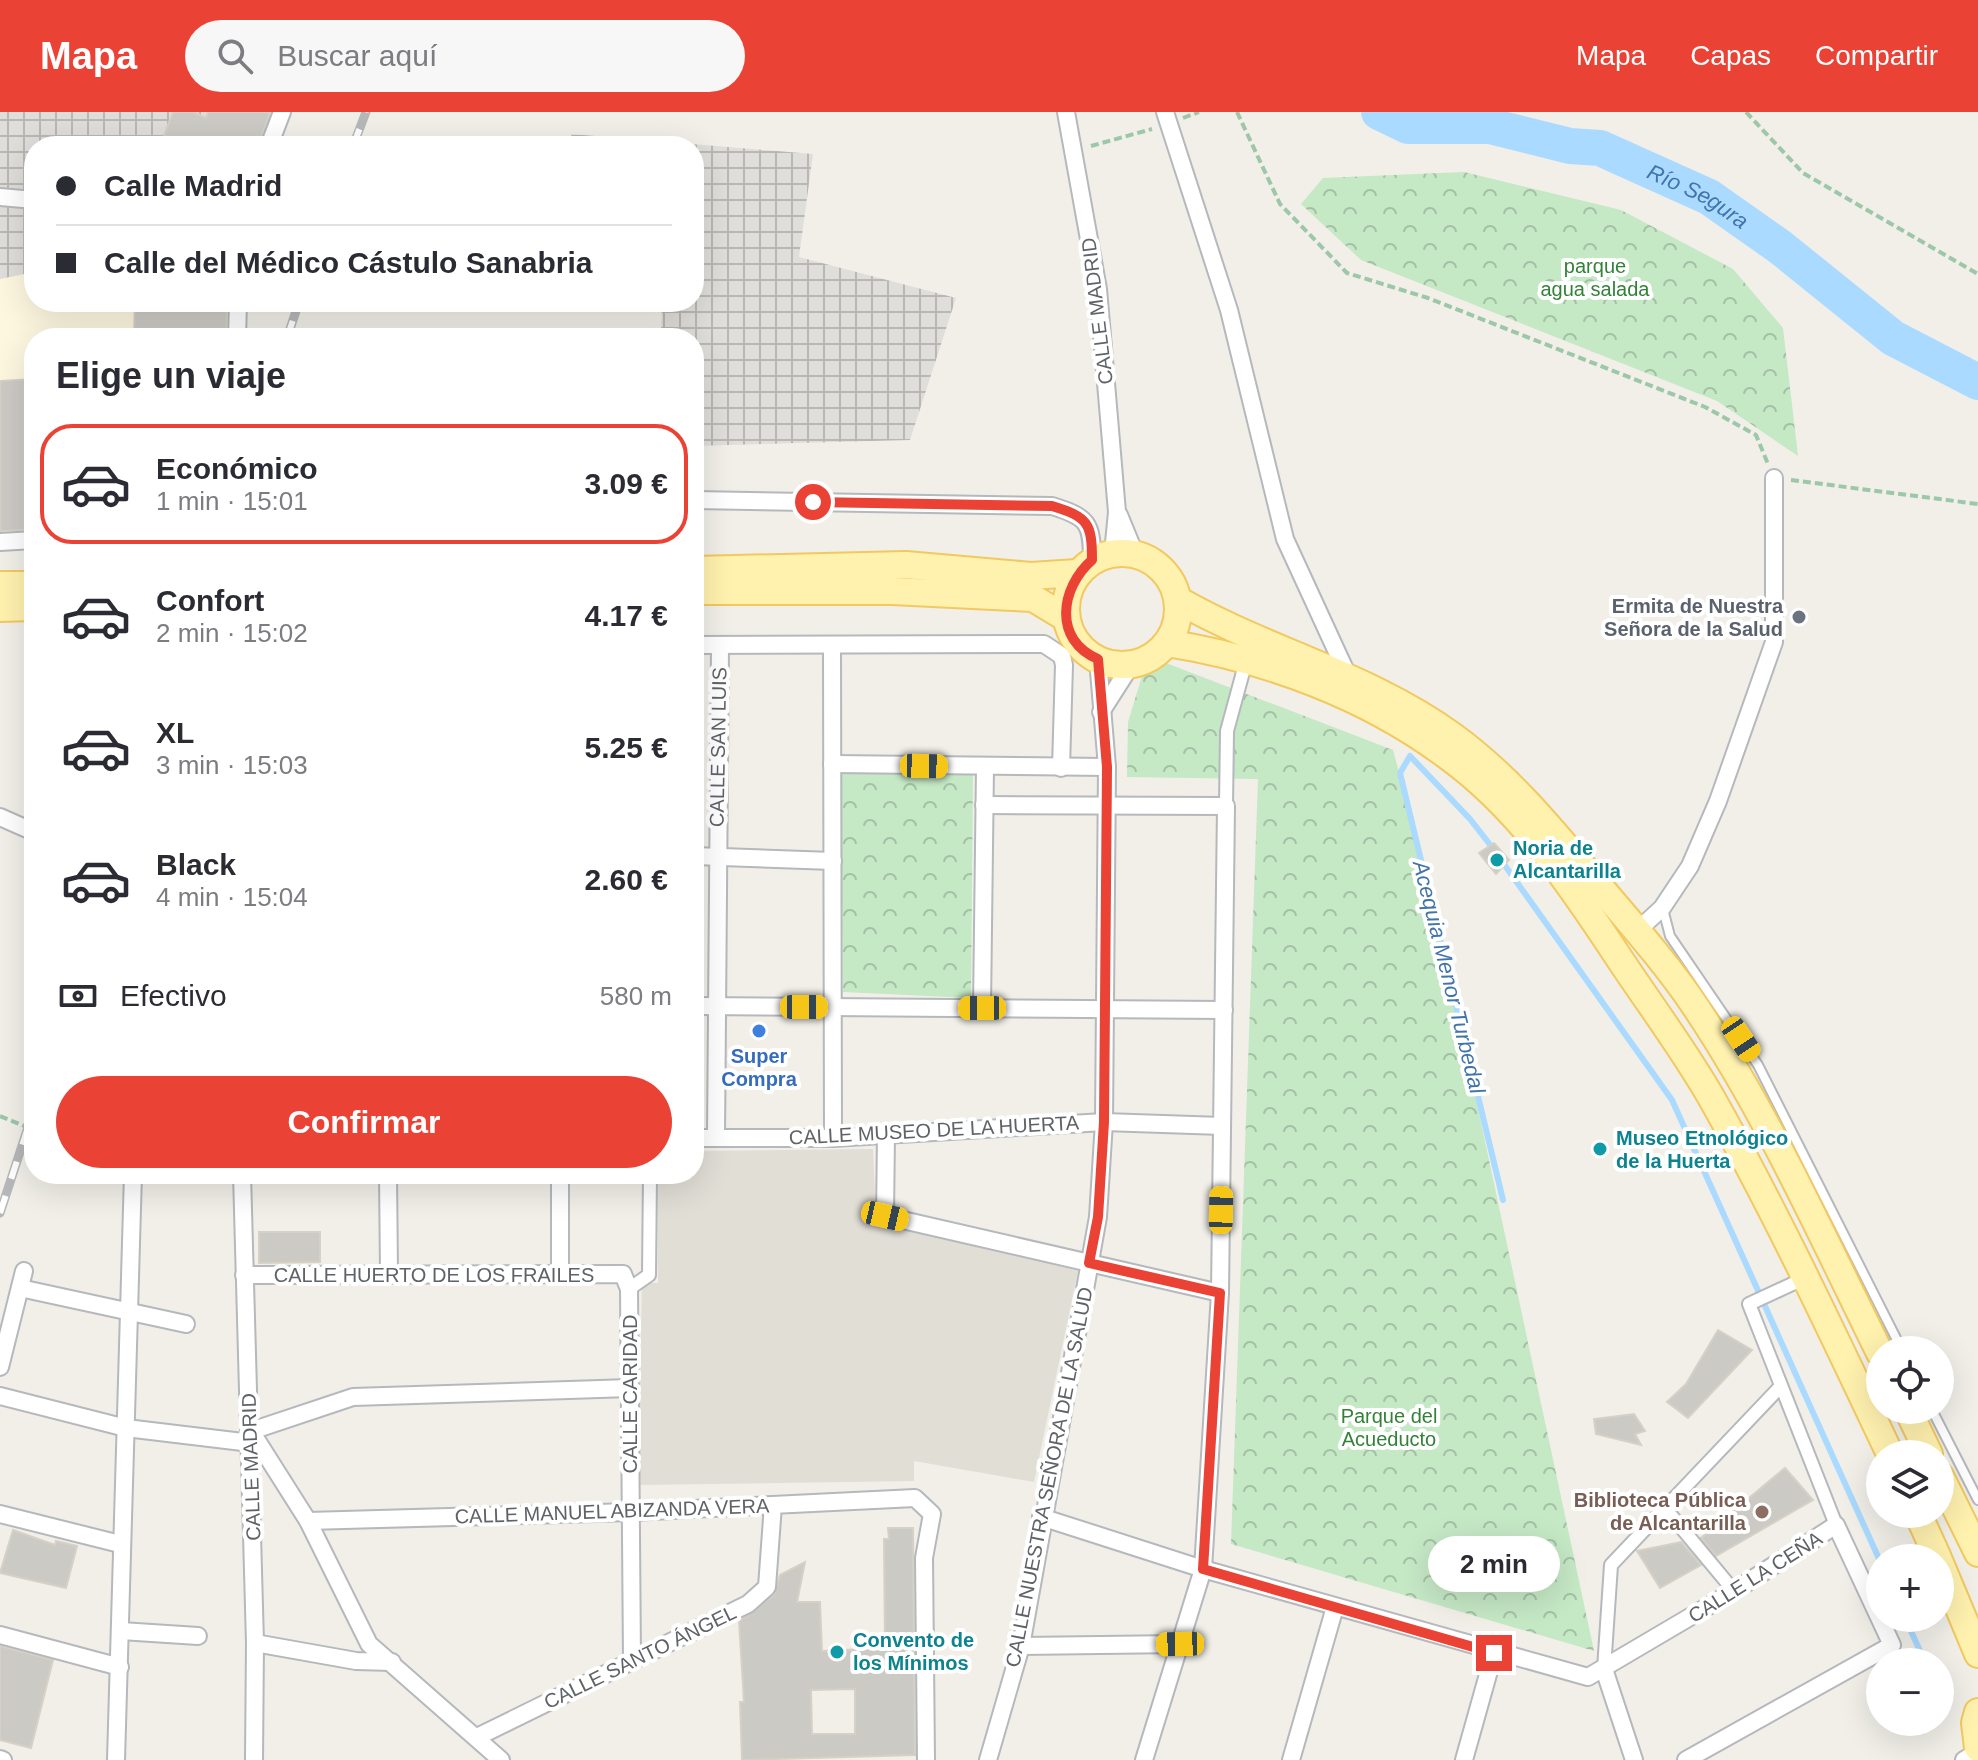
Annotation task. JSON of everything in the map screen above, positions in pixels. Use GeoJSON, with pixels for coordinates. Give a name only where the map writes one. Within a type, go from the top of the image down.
{"type":"FeatureCollection","features":[{"type":"Feature","properties":{"kind":"main road"},"geometry":{"type":"LineString","coordinates":[[704,570],[906,565],[1031,576],[1105,560],[1155,563],[1170,580],[1178,600],[1177,622],[1167,643],[1152,657],[1131,665],[1109,664],[1089,655],[1073,639],[1066,618],[1066,595],[1105,560]]}},
{"type":"Feature","properties":{"kind":"main road"},"geometry":{"type":"LineString","coordinates":[[0,585],[24,593]]}},
{"type":"Feature","properties":{"kind":"main road"},"geometry":{"type":"LineString","coordinates":[[704,591],[892,591],[1033,598],[1066,618]]}},
{"type":"Feature","properties":{"kind":"main road"},"geometry":{"type":"LineString","coordinates":[[0,608],[24,599]]}},
{"type":"Feature","properties":{"kind":"main road"},"geometry":{"type":"LineString","coordinates":[[1178,600],[1226,627],[1348,676],[1453,736],[1501,775],[1542,818],[1637,931],[1694,1005],[1792,1174],[1872,1336]]}},
{"type":"Feature","properties":{"kind":"main road"},"geometry":{"type":"LineString","coordinates":[[1167,643],[1220,652],[1350,698],[1399,724],[1451,758],[1497,799],[1584,906],[1709,1095],[1883,1440]]}},
{"type":"Feature","properties":{"kind":"main road"},"geometry":{"type":"LineString","coordinates":[[1954,1504],[1978,1553]]}},
{"type":"Feature","properties":{"kind":"main road"},"geometry":{"type":"LineString","coordinates":[[1954,1596],[1978,1654]]}},
{"type":"Feature","properties":{"kind":"main road"},"geometry":{"type":"LineString","coordinates":[[1978,1712],[1975,1723],[1978,1750]]}},
{"type":"Feature","properties":{"kind":"street"},"geometry":{"type":"LineString","coordinates":[[273,136],[282,112]]}},
{"type":"Feature","properties":{"kind":"street","name":"CALLE MADRID"},"geometry":{"type":"LineString","coordinates":[[1066,112],[1098,289],[1117,512],[1105,560]]}},
{"type":"Feature","properties":{"kind":"street"},"geometry":{"type":"LineString","coordinates":[[1167,118],[1229,310],[1285,539],[1348,676]]}},
{"type":"Feature","properties":{"kind":"street"},"geometry":{"type":"LineString","coordinates":[[0,197],[24,199]]}},
{"type":"Feature","properties":{"kind":"street"},"geometry":{"type":"LineString","coordinates":[[1637,931],[1662,908],[1690,866],[1718,801],[1774,642],[1774,478]]}},
{"type":"Feature","properties":{"kind":"street"},"geometry":{"type":"LineString","coordinates":[[704,500],[1052,506],[1082,518],[1105,560]]}},
{"type":"Feature","properties":{"kind":"street"},"geometry":{"type":"LineString","coordinates":[[0,542],[24,541]]}},
{"type":"Feature","properties":{"kind":"street"},"geometry":{"type":"LineString","coordinates":[[704,645],[1031,643],[1055,648],[1064,665],[1061,768]]}},
{"type":"Feature","properties":{"kind":"street","name":"CALLE SAN LUIS"},"geometry":{"type":"LineString","coordinates":[[716,1138],[720,645]]}},
{"type":"Feature","properties":{"kind":"street"},"geometry":{"type":"LineString","coordinates":[[832,645],[833,1138]]}},
{"type":"Feature","properties":{"kind":"street","name":"CALLE NUESTRA SEÑORA DE LA SALUD"},"geometry":{"type":"LineString","coordinates":[[988,1760],[1021,1646],[1041,1517],[1098,1217],[1104,1122],[1107,767],[1098,659]]}},
{"type":"Feature","properties":{"kind":"street"},"geometry":{"type":"LineString","coordinates":[[1144,1760],[1203,1569],[1220,1293],[1227,731],[1246,661]]}},
{"type":"Feature","properties":{"kind":"street"},"geometry":{"type":"LineString","coordinates":[[1101,712],[1131,665]]}},
{"type":"Feature","properties":{"kind":"street"},"geometry":{"type":"LineString","coordinates":[[832,764],[1107,767]]}},
{"type":"Feature","properties":{"kind":"street"},"geometry":{"type":"LineString","coordinates":[[982,1008],[985,767]]}},
{"type":"Feature","properties":{"kind":"street"},"geometry":{"type":"LineString","coordinates":[[984,805],[1226,806]]}},
{"type":"Feature","properties":{"kind":"street"},"geometry":{"type":"LineString","coordinates":[[0,817],[24,828]]}},
{"type":"Feature","properties":{"kind":"street"},"geometry":{"type":"LineString","coordinates":[[704,856],[833,861]]}},
{"type":"Feature","properties":{"kind":"street"},"geometry":{"type":"LineString","coordinates":[[704,1006],[1224,1010]]}},
{"type":"Feature","properties":{"kind":"street","name":"CALLE MUSEO DE LA HUERTA"},"geometry":{"type":"LineString","coordinates":[[704,1138],[833,1138],[1104,1122],[1222,1126]]}},
{"type":"Feature","properties":{"kind":"street"},"geometry":{"type":"LineString","coordinates":[[886,1134],[885,1216],[1220,1293]]}},
{"type":"Feature","properties":{"kind":"street"},"geometry":{"type":"LineString","coordinates":[[116,1760],[133,1184]]}},
{"type":"Feature","properties":{"kind":"street","name":"CALLE MADRID"},"geometry":{"type":"LineString","coordinates":[[242,1184],[251,1437],[254,1760]]}},
{"type":"Feature","properties":{"kind":"street"},"geometry":{"type":"LineString","coordinates":[[388,1184],[389,1272]]}},
{"type":"Feature","properties":{"kind":"street"},"geometry":{"type":"LineString","coordinates":[[560,1184],[560,1276]]}},
{"type":"Feature","properties":{"kind":"street"},"geometry":{"type":"LineString","coordinates":[[626,1282],[649,1275],[650,1184]]}},
{"type":"Feature","properties":{"kind":"street","name":"CALLE HUERTO DE LOS FRAILES"},"geometry":{"type":"LineString","coordinates":[[244,1275],[389,1272],[560,1276],[626,1282]]}},
{"type":"Feature","properties":{"kind":"street"},"geometry":{"type":"LineString","coordinates":[[1803,1279],[1749,1304],[1836,1525]]}},
{"type":"Feature","properties":{"kind":"street"},"geometry":{"type":"LineString","coordinates":[[0,1367],[22,1280],[186,1324]]}},
{"type":"Feature","properties":{"kind":"street","name":"CALLE CARIDAD"},"geometry":{"type":"LineString","coordinates":[[626,1282],[632,1660]]}},
{"type":"Feature","properties":{"kind":"street"},"geometry":{"type":"LineString","coordinates":[[1634,1760],[1604,1669],[1611,1565],[1781,1386]]}},
{"type":"Feature","properties":{"kind":"street"},"geometry":{"type":"LineString","coordinates":[[0,1396],[126,1428],[251,1437],[353,1397],[630,1388]]}},
{"type":"Feature","properties":{"kind":"street"},"geometry":{"type":"LineString","coordinates":[[251,1437],[308,1521],[369,1644],[501,1760]]}},
{"type":"Feature","properties":{"kind":"street","name":"CALLE MANUEL ABIZANDA VERA"},"geometry":{"type":"LineString","coordinates":[[308,1521],[631,1512],[915,1498],[932,1514],[924,1558],[926,1760]]}},
{"type":"Feature","properties":{"kind":"street","name":"CALLE SANTO ÁNGEL"},"geometry":{"type":"LineString","coordinates":[[477,1737],[748,1604],[767,1587],[773,1505]]}},
{"type":"Feature","properties":{"kind":"street"},"geometry":{"type":"LineString","coordinates":[[1665,1508],[1734,1591]]}},
{"type":"Feature","properties":{"kind":"street"},"geometry":{"type":"LineString","coordinates":[[0,1514],[120,1544]]}},
{"type":"Feature","properties":{"kind":"street"},"geometry":{"type":"LineString","coordinates":[[1041,1517],[1203,1569],[1494,1653],[1588,1677],[1604,1669]]}},
{"type":"Feature","properties":{"kind":"street","name":"CALLE LA CEÑA"},"geometry":{"type":"LineString","coordinates":[[1604,1669],[1836,1525],[1892,1645],[1686,1760]]}},
{"type":"Feature","properties":{"kind":"street"},"geometry":{"type":"LineString","coordinates":[[1291,1760],[1335,1607]]}},
{"type":"Feature","properties":{"kind":"street"},"geometry":{"type":"LineString","coordinates":[[121,1631],[198,1636]]}},
{"type":"Feature","properties":{"kind":"street"},"geometry":{"type":"LineString","coordinates":[[0,1635],[120,1667]]}},
{"type":"Feature","properties":{"kind":"street"},"geometry":{"type":"LineString","coordinates":[[255,1643],[356,1661],[393,1662]]}},
{"type":"Feature","properties":{"kind":"street"},"geometry":{"type":"LineString","coordinates":[[1021,1646],[1180,1644]]}},
{"type":"Feature","properties":{"kind":"street"},"geometry":{"type":"LineString","coordinates":[[1464,1760],[1494,1653]]}},
{"type":"Feature","properties":{"kind":"street"},"geometry":{"type":"LineString","coordinates":[[1964,1760],[1978,1750]]}},
{"type":"Feature","properties":{"kind":"lane"},"geometry":{"type":"LineString","coordinates":[[1662,908],[1670,936],[1758,1065],[1895,1336]]}},
{"type":"Feature","properties":{"kind":"lane"},"geometry":{"type":"LineString","coordinates":[[1939,1424],[1978,1500]]}},
{"type":"Feature","properties":{"kind":"path"},"geometry":{"type":"LineString","coordinates":[[1237,112],[1280,204],[1347,273],[1428,298],[1705,407],[1756,435],[1774,478],[1978,504]]}},
{"type":"Feature","properties":{"kind":"path"},"geometry":{"type":"LineString","coordinates":[[1746,112],[1803,173],[1978,274]]}},
{"type":"Feature","properties":{"kind":"path"},"geometry":{"type":"LineString","coordinates":[[1073,152],[1167,118]]}},
{"type":"Feature","properties":{"kind":"path"},"geometry":{"type":"LineString","coordinates":[[0,1116],[24,1126]]}},
{"type":"Feature","properties":{"kind":"shaded area"},"geometry":{"type":"Polygon","coordinates":[[[0,112],[291,112],[283,136],[24,136],[24,274],[0,279],[0,112]]]}},
{"type":"Feature","properties":{"kind":"shaded area"},"geometry":{"type":"Polygon","coordinates":[[[704,145],[813,154],[799,257],[956,298],[910,440],[704,446],[704,328],[661,328],[662,312],[704,312],[704,145]]]}},
{"type":"Feature","properties":{"kind":"shaded area"},"geometry":{"type":"Polygon","coordinates":[[[24,274],[24,312],[235,312],[234,328],[24,328],[24,538],[0,538],[0,279],[24,274]]]}},
{"type":"Feature","properties":{"kind":"shaded area"},"geometry":{"type":"Polygon","coordinates":[[[873,1149],[876,1219],[1078,1271],[1034,1482],[914,1461],[914,1481],[638,1485],[642,1283],[658,1283],[657,1184],[704,1184],[704,1151],[873,1149]]]}},
{"type":"Feature","properties":{"kind":"green space","name":"parque agua salada"},"geometry":{"type":"Polygon","coordinates":[[[1464,172],[1621,210],[1733,269],[1783,328],[1798,456],[1717,401],[1361,260],[1301,204],[1323,178],[1464,172]]]}},
{"type":"Feature","properties":{"kind":"green space","name":"Parque del Acueducto"},"geometry":{"type":"Polygon","coordinates":[[[1166,663],[1393,750],[1434,903],[1594,1651],[1231,1544],[1258,779],[1127,777],[1128,722],[1143,673],[1166,663]]]}},
{"type":"Feature","properties":{"kind":"green space"},"geometry":{"type":"Polygon","coordinates":[[[841,769],[973,772],[971,998],[843,992],[841,769]]]}},
{"type":"Feature","properties":{"kind":"building"},"geometry":{"type":"Polygon","coordinates":[[[173,112],[193,112],[206,118],[208,112],[270,112],[262,136],[164,136],[173,112]]]}},
{"type":"Feature","properties":{"kind":"building"},"geometry":{"type":"Polygon","coordinates":[[[135,312],[227,312],[226,328],[134,328],[135,312]]]}},
{"type":"Feature","properties":{"kind":"building"},"geometry":{"type":"Polygon","coordinates":[[[24,380],[24,530],[0,531],[0,381],[24,380]]]}},
{"type":"Feature","properties":{"kind":"building"},"geometry":{"type":"Polygon","coordinates":[[[1494,843],[1509,860],[1496,874],[1479,853],[1494,843]]]}},
{"type":"Feature","properties":{"kind":"building"},"geometry":{"type":"Polygon","coordinates":[[[259,1232],[320,1232],[320,1262],[259,1263],[259,1232]]]}},
{"type":"Feature","properties":{"kind":"building"},"geometry":{"type":"Polygon","coordinates":[[[1718,1330],[1752,1350],[1688,1418],[1667,1402],[1686,1384],[1718,1330]]]}},
{"type":"Feature","properties":{"kind":"building"},"geometry":{"type":"Polygon","coordinates":[[[1634,1414],[1645,1431],[1635,1434],[1641,1445],[1596,1434],[1594,1419],[1634,1414]]]}},
{"type":"Feature","properties":{"kind":"building"},"geometry":{"type":"Polygon","coordinates":[[[1785,1468],[1813,1500],[1716,1556],[1701,1538],[1785,1468]]]}},
{"type":"Feature","properties":{"kind":"building"},"geometry":{"type":"Polygon","coordinates":[[[888,1528],[913,1528],[915,1755],[742,1760],[740,1702],[744,1702],[739,1621],[774,1595],[780,1575],[805,1562],[797,1602],[820,1602],[822,1651],[885,1648],[884,1539],[889,1539],[888,1528]],[[855,1689],[811,1690],[812,1734],[855,1734],[855,1689]]]}},
{"type":"Feature","properties":{"kind":"building"},"geometry":{"type":"Polygon","coordinates":[[[13,1530],[55,1545],[56,1541],[77,1546],[66,1588],[0,1573],[13,1530]]]}},
{"type":"Feature","properties":{"kind":"building"},"geometry":{"type":"Polygon","coordinates":[[[1681,1542],[1701,1565],[1660,1588],[1637,1551],[1681,1542]]]}},
{"type":"Feature","properties":{"kind":"building"},"geometry":{"type":"Polygon","coordinates":[[[0,1646],[53,1660],[31,1748],[0,1740],[0,1646]]]}},
{"type":"Feature","properties":{"kind":"waterway","name":"Río Segura"},"geometry":{"type":"LineString","coordinates":[[1379,112],[1408,126],[1490,126],[1570,146],[1600,148],[1709,197],[1780,247],[1893,338],[1978,382]]}},
{"type":"Feature","properties":{"kind":"waterway","name":"Acequia Menor Turbedal"},"geometry":{"type":"LineString","coordinates":[[1495,851],[1470,819],[1410,756],[1400,773],[1503,1200]]}},
{"type":"Feature","properties":{"kind":"waterway"},"geometry":{"type":"LineString","coordinates":[[1501,860],[1672,1100],[1872,1544]]}},
{"type":"Feature","properties":{"kind":"waterway"},"geometry":{"type":"LineString","coordinates":[[1911,1632],[1919,1648]]}},
{"type":"Feature","properties":{"kind":"railway"},"geometry":{"type":"LineString","coordinates":[[357,136],[366,112]]}},
{"type":"Feature","properties":{"kind":"railway"},"geometry":{"type":"LineString","coordinates":[[290,328],[296,312]]}},
{"type":"Feature","properties":{"kind":"railway"},"geometry":{"type":"LineString","coordinates":[[0,1213],[24,1140]]}},
{"type":"Feature","properties":{"kind":"place","name":"Ermita de Nuestra Señora de la Salud"},"geometry":{"type":"Point","coordinates":[1799,617]}},
{"type":"Feature","properties":{"kind":"place","name":"Noria de Alcantarilla"},"geometry":{"type":"Point","coordinates":[1497,860]}},
{"type":"Feature","properties":{"kind":"place","name":"Super Compra"},"geometry":{"type":"Point","coordinates":[759,1031]}},
{"type":"Feature","properties":{"kind":"place","name":"Museo Etnológico de la Huerta"},"geometry":{"type":"Point","coordinates":[1600,1149]}},
{"type":"Feature","properties":{"kind":"place","name":"Biblioteca Pública de Alcantarilla"},"geometry":{"type":"Point","coordinates":[1762,1512]}},
{"type":"Feature","properties":{"kind":"place","name":"Convento de los Mínimos"},"geometry":{"type":"Point","coordinates":[837,1652]}},
{"type":"Feature","properties":{"kind":"route"},"geometry":{"type":"LineString","coordinates":[[813,502],[1052,506],[1080,515],[1092,534],[1092,560],[1077,573],[1066,595],[1066,618],[1073,639],[1089,655],[1098,659],[1107,767],[1104,1122],[1098,1217],[1089,1263],[1220,1293],[1203,1569],[1494,1653]]}}]}
